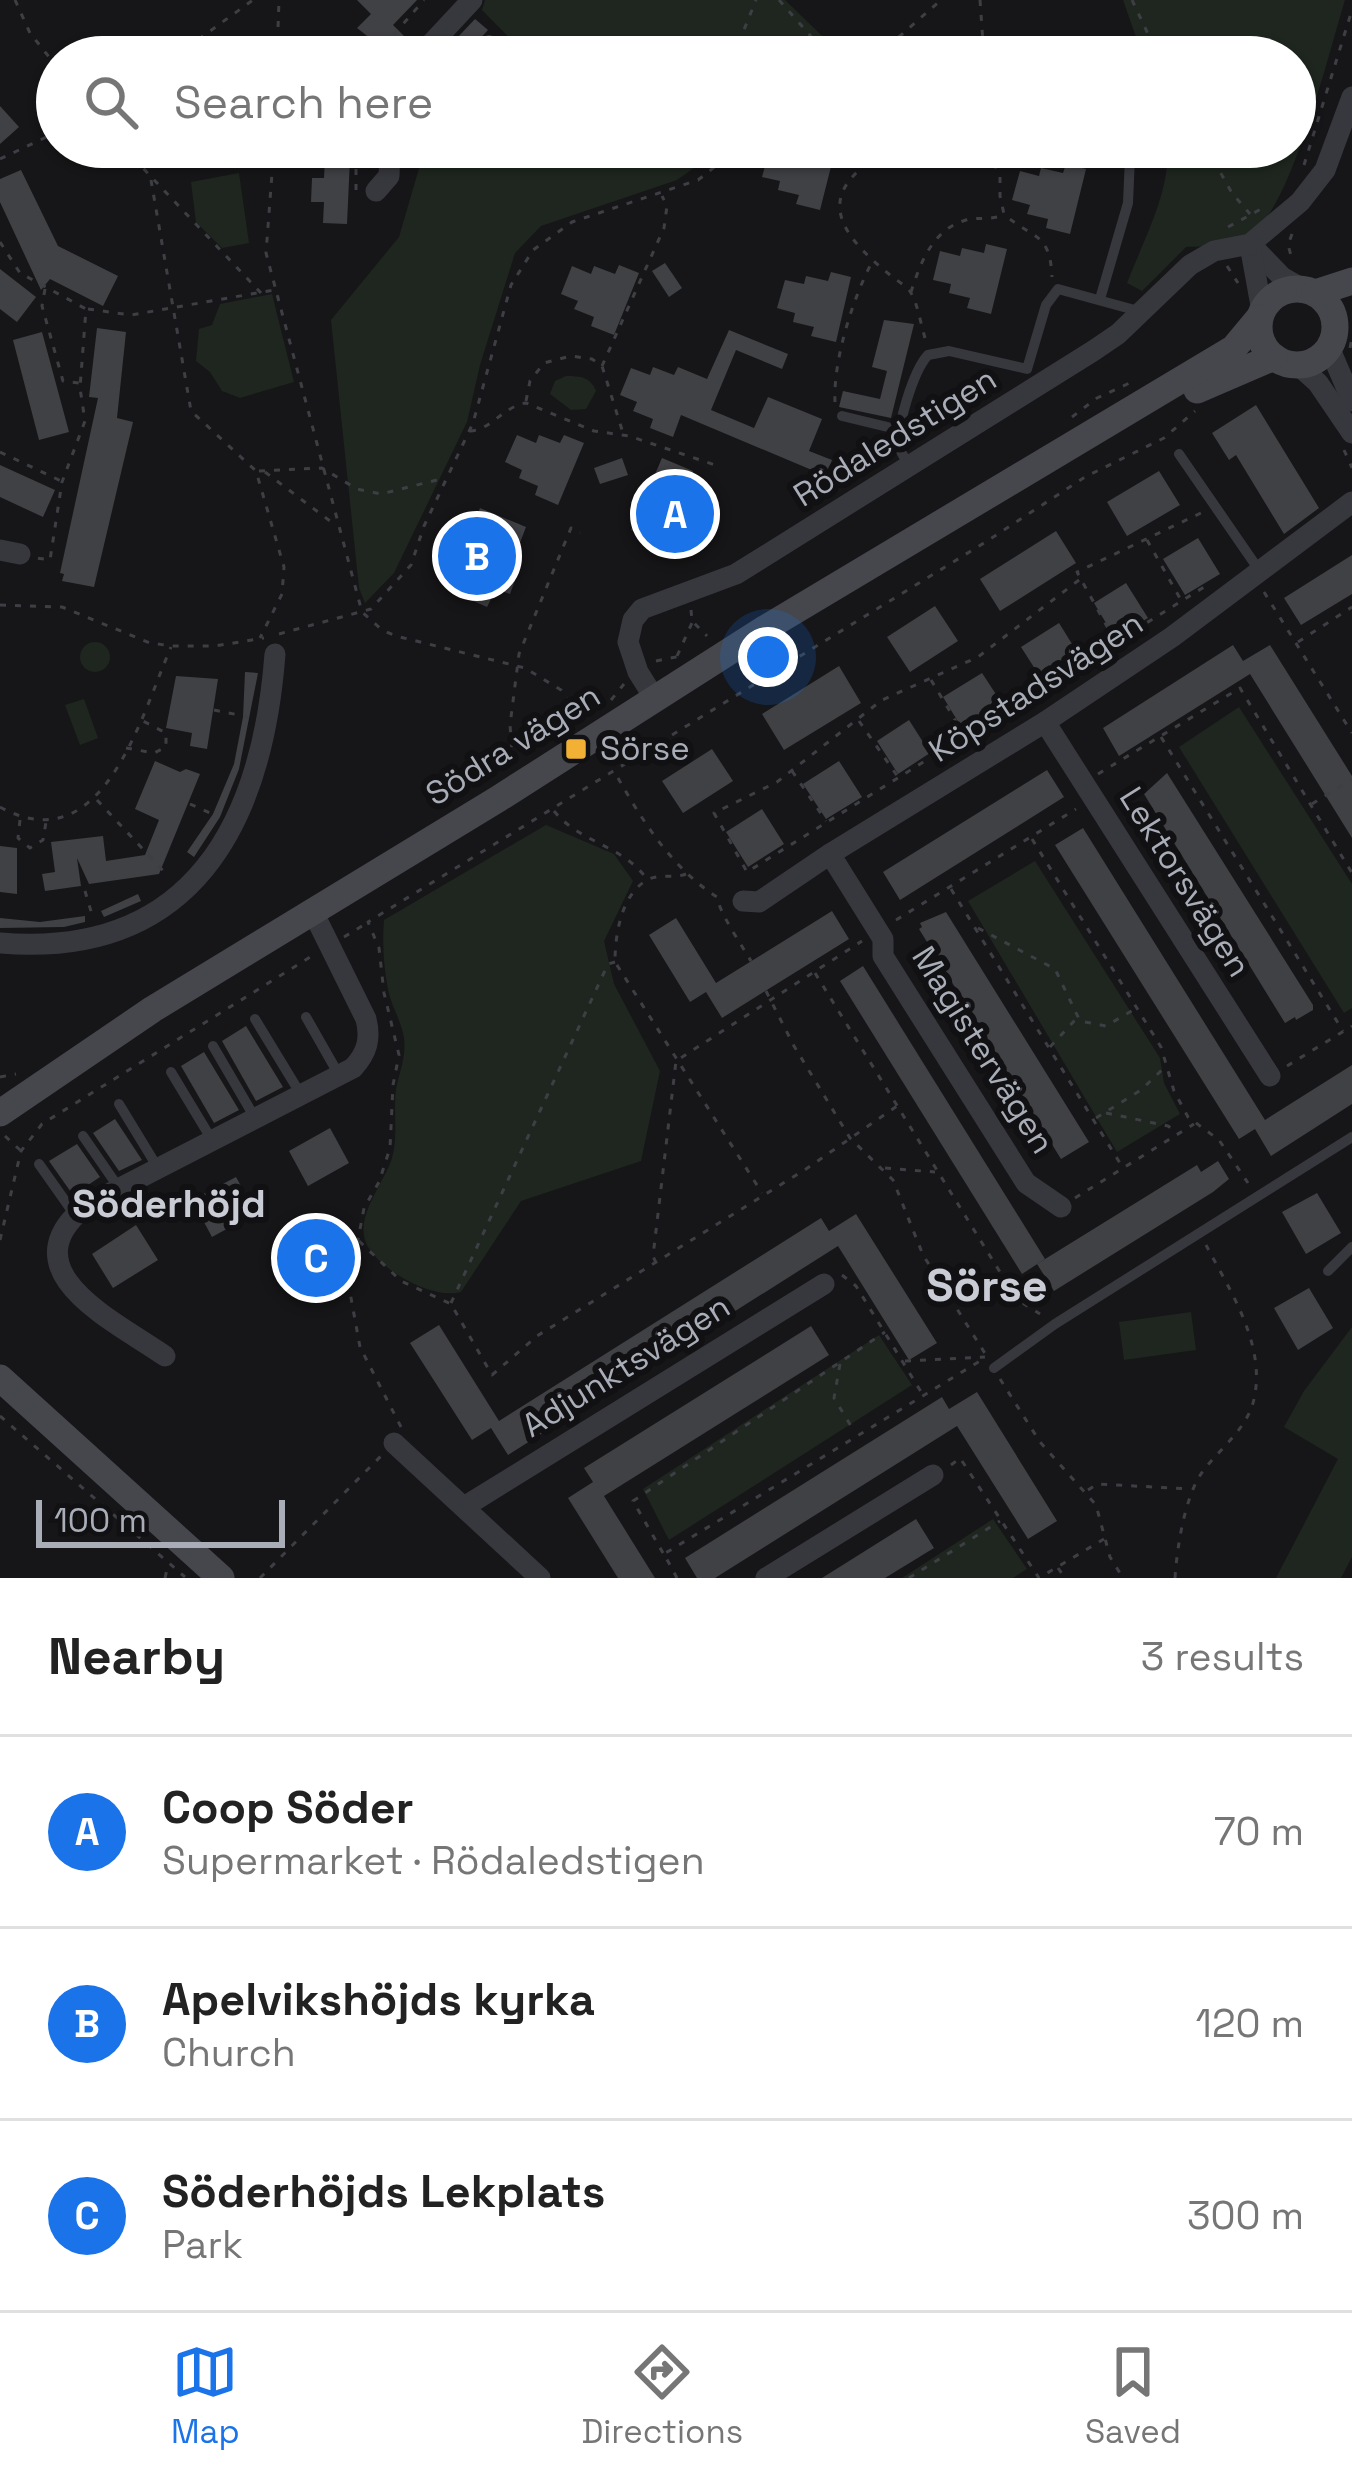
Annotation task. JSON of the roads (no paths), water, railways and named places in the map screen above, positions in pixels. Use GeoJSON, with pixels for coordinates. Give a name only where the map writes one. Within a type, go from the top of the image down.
{"type":"FeatureCollection","features":[{"type":"Feature","properties":{"kind":"street"},"geometry":{"type":"LineString","coordinates":[[439,36],[472,0]]}},
{"type":"Feature","properties":{"kind":"street"},"geometry":{"type":"LineString","coordinates":[[1250,244],[1300,202],[1325,170],[1352,97]]}},
{"type":"Feature","properties":{"kind":"street"},"geometry":{"type":"LineString","coordinates":[[376,191],[389,168]]}},
{"type":"Feature","properties":{"kind":"street"},"geometry":{"type":"LineString","coordinates":[[1250,244],[1282,277],[1306,282],[1352,281]]}},
{"type":"Feature","properties":{"kind":"street"},"geometry":{"type":"LineString","coordinates":[[1250,244],[1261,340],[1324,391],[1346,439]]}},
{"type":"Feature","properties":{"kind":"street","name":"Rödaledstigen"},"geometry":{"type":"LineString","coordinates":[[655,699],[630,650],[633,620],[652,603],[736,574],[910,466],[1030,379],[1118,334],[1190,265],[1250,244]]}},
{"type":"Feature","properties":{"kind":"street"},"geometry":{"type":"LineString","coordinates":[[1255,307],[1306,282]]}},
{"type":"Feature","properties":{"kind":"street"},"geometry":{"type":"LineString","coordinates":[[1306,282],[1339,324],[1352,401]]}},
{"type":"Feature","properties":{"kind":"street","name":"Södra vägen"},"geometry":{"type":"LineString","coordinates":[[5,1133],[57,1073],[312,910],[875,561],[1234,348],[1255,307]]}},
{"type":"Feature","properties":{"kind":"street"},"geometry":{"type":"LineString","coordinates":[[1286,361],[1316,360],[1339,324]]}},
{"type":"Feature","properties":{"kind":"street","name":"Södra vägen"},"geometry":{"type":"LineString","coordinates":[[1011,483],[1095,447],[1228,374],[1286,361]]}},
{"type":"Feature","properties":{"kind":"street","name":"Köpstadsvägen"},"geometry":{"type":"LineString","coordinates":[[742,901],[759,902],[1045,722],[1172,637],[1352,502]]}},
{"type":"Feature","properties":{"kind":"street"},"geometry":{"type":"LineString","coordinates":[[0,943],[42,946],[98,936],[128,927],[183,893],[235,824],[254,783],[268,720],[267,647]]}},
{"type":"Feature","properties":{"kind":"street","name":"Lektorsvägen"},"geometry":{"type":"LineString","coordinates":[[1045,722],[1270,1076]]}},
{"type":"Feature","properties":{"kind":"street","name":"Magistervägen"},"geometry":{"type":"LineString","coordinates":[[830,854],[884,939],[884,956],[1026,1183],[1061,1207]]}},
{"type":"Feature","properties":{"kind":"street"},"geometry":{"type":"LineString","coordinates":[[165,1356],[85,1304],[64,1278],[57,1252],[65,1226],[75,1215],[119,1190],[361,1059],[369,1032],[357,996],[312,910]]}},
{"type":"Feature","properties":{"kind":"street","name":"Adjunktsvägen"},"geometry":{"type":"LineString","coordinates":[[464,1507],[824,1284]]}},
{"type":"Feature","properties":{"kind":"street"},"geometry":{"type":"LineString","coordinates":[[0,1357],[73,1442]]}},
{"type":"Feature","properties":{"kind":"street"},"geometry":{"type":"LineString","coordinates":[[0,1378],[221,1578]]}},
{"type":"Feature","properties":{"kind":"street"},"geometry":{"type":"LineString","coordinates":[[394,1443],[540,1578]]}},
{"type":"Feature","properties":{"kind":"street"},"geometry":{"type":"LineString","coordinates":[[766,1578],[934,1475]]}},
{"type":"Feature","properties":{"kind":"lane"},"geometry":{"type":"LineString","coordinates":[[1100,299],[1128,203],[1130,168]]}},
{"type":"Feature","properties":{"kind":"lane"},"geometry":{"type":"LineString","coordinates":[[910,466],[900,449],[900,430],[916,372],[928,355],[949,351],[1030,379],[1053,292],[1066,289],[1142,312]]}},
{"type":"Feature","properties":{"kind":"lane"},"geometry":{"type":"LineString","coordinates":[[842,416],[900,430]]}},
{"type":"Feature","properties":{"kind":"lane"},"geometry":{"type":"LineString","coordinates":[[1179,454],[1256,572]]}},
{"type":"Feature","properties":{"kind":"lane"},"geometry":{"type":"LineString","coordinates":[[306,1017],[339,1075]]}},
{"type":"Feature","properties":{"kind":"lane"},"geometry":{"type":"LineString","coordinates":[[255,1019],[301,1094]]}},
{"type":"Feature","properties":{"kind":"lane"},"geometry":{"type":"LineString","coordinates":[[213,1046],[255,1118]]}},
{"type":"Feature","properties":{"kind":"lane"},"geometry":{"type":"LineString","coordinates":[[171,1072],[212,1140]]}},
{"type":"Feature","properties":{"kind":"lane"},"geometry":{"type":"LineString","coordinates":[[119,1104],[158,1168]]}},
{"type":"Feature","properties":{"kind":"lane"},"geometry":{"type":"LineString","coordinates":[[83,1136],[119,1190]]}},
{"type":"Feature","properties":{"kind":"lane"},"geometry":{"type":"LineString","coordinates":[[991,1363],[1352,1137]]}},
{"type":"Feature","properties":{"kind":"lane"},"geometry":{"type":"LineString","coordinates":[[39,1164],[75,1215]]}},
{"type":"Feature","properties":{"kind":"lane"},"geometry":{"type":"LineString","coordinates":[[1328,1271],[1352,1247]]}},
{"type":"Feature","properties":{"kind":"place","name":"Coop Söder"},"geometry":{"type":"Point","coordinates":[675,514]}},
{"type":"Feature","properties":{"kind":"place","name":"Apelvikshöjds kyrka"},"geometry":{"type":"Point","coordinates":[477,556]}},
{"type":"Feature","properties":{"kind":"place","name":"Sörse"},"geometry":{"type":"Point","coordinates":[576,749]}},
{"type":"Feature","properties":{"kind":"place","name":"Söderhöjds Lekplats"},"geometry":{"type":"Point","coordinates":[316,1258]}},
{"type":"Feature","properties":{"kind":"district","name":"Söderhöjd"},"geometry":{"type":"Point","coordinates":[169,1203]}},
{"type":"Feature","properties":{"kind":"district","name":"Sörse"},"geometry":{"type":"Point","coordinates":[987,1285]}}]}
